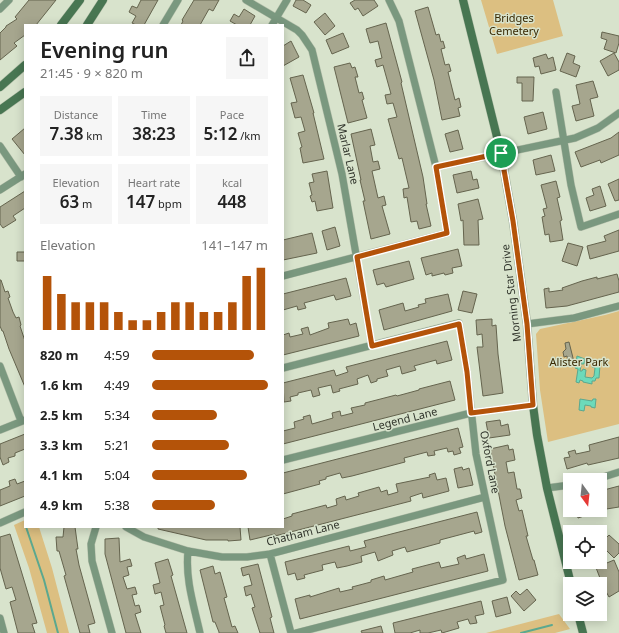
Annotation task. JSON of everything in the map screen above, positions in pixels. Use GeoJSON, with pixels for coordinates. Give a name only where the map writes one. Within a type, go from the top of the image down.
{"type":"FeatureCollection","features":[{"type":"Feature","properties":{"kind":"street"},"geometry":{"type":"LineString","coordinates":[[0,9],[8,0]]}},
{"type":"Feature","properties":{"kind":"street"},"geometry":{"type":"LineString","coordinates":[[62,24],[80,0]]}},
{"type":"Feature","properties":{"kind":"street"},"geometry":{"type":"LineString","coordinates":[[88,24],[103,0]]}},
{"type":"Feature","properties":{"kind":"street"},"geometry":{"type":"LineString","coordinates":[[164,24],[178,0]]}},
{"type":"Feature","properties":{"kind":"street","name":"Marlar Lane"},"geometry":{"type":"LineString","coordinates":[[246,0],[297,30],[312,50],[342,174],[372,346]]}},
{"type":"Feature","properties":{"kind":"street"},"geometry":{"type":"LineString","coordinates":[[273,24],[287,0]]}},
{"type":"Feature","properties":{"kind":"street"},"geometry":{"type":"LineString","coordinates":[[284,276],[447,233],[436,167],[399,21],[389,0]]}},
{"type":"Feature","properties":{"kind":"street","name":"Morning Star Drive"},"geometry":{"type":"LineString","coordinates":[[463,0],[501,153],[513,221],[527,324],[533,405],[537,435],[547,488],[569,577]]}},
{"type":"Feature","properties":{"kind":"street"},"geometry":{"type":"LineString","coordinates":[[0,87],[11,79],[24,66]]}},
{"type":"Feature","properties":{"kind":"street"},"geometry":{"type":"LineString","coordinates":[[556,92],[563,141],[581,227],[619,214]]}},
{"type":"Feature","properties":{"kind":"street"},"geometry":{"type":"LineString","coordinates":[[0,110],[24,93]]}},
{"type":"Feature","properties":{"kind":"street"},"geometry":{"type":"LineString","coordinates":[[436,167],[563,141],[587,134],[619,113]]}},
{"type":"Feature","properties":{"kind":"street"},"geometry":{"type":"LineString","coordinates":[[0,146],[23,175],[0,190]]}},
{"type":"Feature","properties":{"kind":"street"},"geometry":{"type":"LineString","coordinates":[[527,324],[574,318],[619,306]]}},
{"type":"Feature","properties":{"kind":"street","name":"Oxford Lane"},"geometry":{"type":"LineString","coordinates":[[296,633],[503,580],[476,454],[467,372],[459,324],[372,346]]}},
{"type":"Feature","properties":{"kind":"street"},"geometry":{"type":"LineString","coordinates":[[284,368],[372,346]]}},
{"type":"Feature","properties":{"kind":"street"},"geometry":{"type":"LineString","coordinates":[[0,366],[23,421],[0,430]]}},
{"type":"Feature","properties":{"kind":"street","name":"Legend Lane"},"geometry":{"type":"LineString","coordinates":[[284,460],[471,413],[533,405]]}},
{"type":"Feature","properties":{"kind":"street"},"geometry":{"type":"LineString","coordinates":[[607,476],[619,472]]}},
{"type":"Feature","properties":{"kind":"street"},"geometry":{"type":"LineString","coordinates":[[547,488],[563,486]]}},
{"type":"Feature","properties":{"kind":"street","name":"Chatham Lane"},"geometry":{"type":"LineString","coordinates":[[128,528],[144,537],[188,551],[222,557],[247,557],[270,554],[485,497]]}},
{"type":"Feature","properties":{"kind":"street"},"geometry":{"type":"LineString","coordinates":[[0,523],[24,512]]}},
{"type":"Feature","properties":{"kind":"street"},"geometry":{"type":"LineString","coordinates":[[96,528],[91,544],[92,560],[112,633]]}},
{"type":"Feature","properties":{"kind":"street"},"geometry":{"type":"LineString","coordinates":[[188,551],[188,581],[200,633]]}},
{"type":"Feature","properties":{"kind":"street"},"geometry":{"type":"LineString","coordinates":[[270,554],[291,633]]}},
{"type":"Feature","properties":{"kind":"street"},"geometry":{"type":"LineString","coordinates":[[0,618],[4,633]]}},
{"type":"Feature","properties":{"kind":"street"},"geometry":{"type":"LineString","coordinates":[[580,621],[583,633]]}},
{"type":"Feature","properties":{"kind":"green space","name":"Bridges Cemetery"},"geometry":{"type":"Polygon","coordinates":[[[481,0],[553,0],[563,36],[497,54],[481,0]]]}},
{"type":"Feature","properties":{"kind":"green space","name":"Alister Park"},"geometry":{"type":"Polygon","coordinates":[[[619,311],[619,424],[548,442],[540,390],[536,334],[540,329],[619,311]]]}},
{"type":"Feature","properties":{"kind":"green space"},"geometry":{"type":"Polygon","coordinates":[[[24,520],[24,528],[39,528],[52,568],[69,633],[47,633],[29,568],[14,525],[24,520]]]}},
{"type":"Feature","properties":{"kind":"green space"},"geometry":{"type":"Polygon","coordinates":[[[559,614],[570,629],[555,633],[486,633],[559,614]]]}},
{"type":"Feature","properties":{"kind":"water"},"geometry":{"type":"Polygon","coordinates":[[[577,356],[585,359],[584,364],[581,364],[582,362],[580,362],[579,366],[581,366],[580,371],[583,369],[586,370],[585,377],[592,378],[594,376],[595,368],[592,367],[593,363],[600,365],[599,378],[592,381],[592,384],[580,380],[579,383],[576,382],[578,369],[575,368],[577,356]]]}},
{"type":"Feature","properties":{"kind":"water"},"geometry":{"type":"Polygon","coordinates":[[[580,399],[592,401],[593,399],[596,399],[595,408],[585,405],[584,411],[579,410],[580,399]]]}},
{"type":"Feature","properties":{"kind":"building"},"geometry":{"type":"Polygon","coordinates":[[[29,0],[56,0],[37,24],[24,24],[24,36],[14,43],[17,46],[0,60],[0,33],[6,26],[17,19],[15,17],[29,0]]]}},
{"type":"Feature","properties":{"kind":"building"},"geometry":{"type":"Polygon","coordinates":[[[141,0],[158,0],[145,24],[132,23],[136,16],[129,12],[132,6],[137,8],[141,0]]]}},
{"type":"Feature","properties":{"kind":"building"},"geometry":{"type":"Polygon","coordinates":[[[194,0],[219,0],[213,11],[209,9],[201,24],[182,24],[182,20],[194,0]]]}},
{"type":"Feature","properties":{"kind":"building"},"geometry":{"type":"Polygon","coordinates":[[[296,0],[303,0],[311,5],[306,13],[293,6],[296,0]]]}},
{"type":"Feature","properties":{"kind":"building"},"geometry":{"type":"Polygon","coordinates":[[[355,0],[374,0],[378,6],[363,16],[358,8],[355,10],[350,3],[355,0]]]}},
{"type":"Feature","properties":{"kind":"building"},"geometry":{"type":"Polygon","coordinates":[[[428,7],[436,35],[439,34],[441,42],[443,41],[445,48],[441,49],[445,65],[449,64],[451,71],[448,72],[455,100],[459,98],[461,107],[458,108],[460,116],[442,120],[434,80],[415,11],[428,7]]]}},
{"type":"Feature","properties":{"kind":"building"},"geometry":{"type":"Polygon","coordinates":[[[244,9],[255,16],[251,24],[235,24],[230,21],[234,14],[239,17],[244,9]]]}},
{"type":"Feature","properties":{"kind":"building"},"geometry":{"type":"Polygon","coordinates":[[[325,13],[335,26],[325,35],[314,22],[325,13]]]}},
{"type":"Feature","properties":{"kind":"building"},"geometry":{"type":"Polygon","coordinates":[[[386,23],[402,82],[423,177],[426,204],[431,226],[419,229],[417,221],[411,222],[407,197],[404,198],[403,189],[409,188],[402,158],[399,159],[388,119],[397,117],[393,103],[387,104],[385,95],[391,94],[383,65],[377,67],[375,60],[382,58],[378,41],[370,43],[366,29],[386,23]]]}},
{"type":"Feature","properties":{"kind":"building"},"geometry":{"type":"Polygon","coordinates":[[[602,32],[619,36],[619,43],[616,53],[604,49],[607,40],[601,38],[602,32]]]}},
{"type":"Feature","properties":{"kind":"building"},"geometry":{"type":"Polygon","coordinates":[[[343,33],[349,47],[332,54],[326,40],[343,33]]]}},
{"type":"Feature","properties":{"kind":"building"},"geometry":{"type":"Polygon","coordinates":[[[291,41],[299,57],[284,65],[284,45],[291,41]]]}},
{"type":"Feature","properties":{"kind":"building"},"geometry":{"type":"Polygon","coordinates":[[[567,53],[575,56],[573,63],[580,66],[576,77],[560,71],[567,53]]]}},
{"type":"Feature","properties":{"kind":"building"},"geometry":{"type":"Polygon","coordinates":[[[614,53],[619,62],[619,70],[608,76],[600,61],[614,53]]]}},
{"type":"Feature","properties":{"kind":"building"},"geometry":{"type":"Polygon","coordinates":[[[546,54],[548,59],[553,57],[556,70],[541,74],[539,66],[535,67],[533,58],[546,54]]]}},
{"type":"Feature","properties":{"kind":"building"},"geometry":{"type":"Polygon","coordinates":[[[350,63],[352,68],[355,67],[358,77],[355,77],[359,93],[362,92],[364,99],[362,100],[367,118],[348,123],[334,67],[350,63]]]}},
{"type":"Feature","properties":{"kind":"building"},"geometry":{"type":"Polygon","coordinates":[[[303,75],[314,113],[324,159],[303,163],[300,148],[302,147],[298,133],[305,131],[301,117],[295,118],[291,103],[297,102],[290,78],[303,75]]]}},
{"type":"Feature","properties":{"kind":"building"},"geometry":{"type":"Polygon","coordinates":[[[517,77],[534,77],[533,101],[522,101],[522,83],[517,83],[517,77]]]}},
{"type":"Feature","properties":{"kind":"building"},"geometry":{"type":"Polygon","coordinates":[[[593,81],[598,97],[590,99],[594,116],[576,121],[572,106],[580,104],[576,85],[593,81]]]}},
{"type":"Feature","properties":{"kind":"building"},"geometry":{"type":"Polygon","coordinates":[[[543,112],[547,129],[528,134],[524,117],[543,112]]]}},
{"type":"Feature","properties":{"kind":"building"},"geometry":{"type":"Polygon","coordinates":[[[24,129],[24,154],[12,139],[24,129]]]}},
{"type":"Feature","properties":{"kind":"building"},"geometry":{"type":"Polygon","coordinates":[[[371,129],[375,145],[370,146],[373,162],[378,161],[380,169],[372,171],[378,198],[384,196],[386,205],[382,206],[390,234],[371,239],[363,201],[365,201],[361,180],[351,134],[371,129]]]}},
{"type":"Feature","properties":{"kind":"building"},"geometry":{"type":"Polygon","coordinates":[[[458,130],[463,149],[450,152],[445,134],[458,130]]]}},
{"type":"Feature","properties":{"kind":"building"},"geometry":{"type":"Polygon","coordinates":[[[619,132],[619,155],[601,163],[600,160],[581,167],[575,152],[611,138],[619,132]]]}},
{"type":"Feature","properties":{"kind":"building"},"geometry":{"type":"Polygon","coordinates":[[[551,155],[555,171],[536,175],[533,160],[551,155]]]}},
{"type":"Feature","properties":{"kind":"building"},"geometry":{"type":"Polygon","coordinates":[[[327,171],[333,208],[317,211],[315,201],[312,202],[310,196],[312,195],[309,183],[314,182],[312,174],[327,171]]]}},
{"type":"Feature","properties":{"kind":"building"},"geometry":{"type":"Polygon","coordinates":[[[471,171],[473,180],[477,179],[479,188],[457,193],[453,175],[471,171]]]}},
{"type":"Feature","properties":{"kind":"building"},"geometry":{"type":"Polygon","coordinates":[[[619,179],[619,200],[615,201],[608,184],[619,179]]]}},
{"type":"Feature","properties":{"kind":"building"},"geometry":{"type":"Polygon","coordinates":[[[556,181],[560,197],[557,198],[562,220],[560,221],[563,240],[550,242],[549,234],[545,235],[542,217],[545,216],[543,209],[547,208],[541,185],[556,181]]]}},
{"type":"Feature","properties":{"kind":"building"},"geometry":{"type":"Polygon","coordinates":[[[600,186],[606,206],[590,211],[586,198],[594,195],[592,189],[600,186]]]}},
{"type":"Feature","properties":{"kind":"building"},"geometry":{"type":"Polygon","coordinates":[[[24,192],[24,209],[13,216],[16,220],[3,228],[0,224],[0,207],[24,192]]]}},
{"type":"Feature","properties":{"kind":"building"},"geometry":{"type":"Polygon","coordinates":[[[478,199],[483,219],[478,220],[479,245],[464,245],[463,220],[461,221],[458,204],[478,199]]]}},
{"type":"Feature","properties":{"kind":"building"},"geometry":{"type":"Polygon","coordinates":[[[335,227],[340,246],[327,250],[322,231],[335,227]]]}},
{"type":"Feature","properties":{"kind":"building"},"geometry":{"type":"Polygon","coordinates":[[[619,230],[619,251],[590,259],[587,246],[606,241],[604,236],[619,230]]]}},
{"type":"Feature","properties":{"kind":"building"},"geometry":{"type":"Polygon","coordinates":[[[312,233],[317,253],[284,260],[284,240],[312,233]]]}},
{"type":"Feature","properties":{"kind":"building"},"geometry":{"type":"Polygon","coordinates":[[[568,243],[583,247],[577,266],[562,261],[568,243]]]}},
{"type":"Feature","properties":{"kind":"building"},"geometry":{"type":"Polygon","coordinates":[[[458,249],[462,266],[452,268],[453,273],[445,275],[444,273],[432,276],[432,273],[426,275],[421,258],[458,249]]]}},
{"type":"Feature","properties":{"kind":"building"},"geometry":{"type":"Polygon","coordinates":[[[17,252],[24,252],[24,261],[17,261],[17,252]]]}},
{"type":"Feature","properties":{"kind":"building"},"geometry":{"type":"Polygon","coordinates":[[[409,261],[414,279],[386,287],[384,283],[377,285],[373,270],[409,261]]]}},
{"type":"Feature","properties":{"kind":"building"},"geometry":{"type":"Polygon","coordinates":[[[617,274],[619,281],[619,292],[567,306],[546,308],[544,289],[549,288],[549,292],[563,290],[562,288],[582,281],[617,274]]]}},
{"type":"Feature","properties":{"kind":"building"},"geometry":{"type":"Polygon","coordinates":[[[346,278],[351,296],[336,300],[334,295],[304,303],[306,308],[298,310],[297,306],[284,310],[284,294],[346,278]]]}},
{"type":"Feature","properties":{"kind":"building"},"geometry":{"type":"Polygon","coordinates":[[[1,280],[5,292],[8,291],[10,297],[8,298],[13,312],[16,318],[19,317],[24,338],[24,385],[3,331],[0,326],[1,280]]]}},
{"type":"Feature","properties":{"kind":"building"},"geometry":{"type":"Polygon","coordinates":[[[463,291],[477,294],[472,313],[458,310],[463,291]]]}},
{"type":"Feature","properties":{"kind":"building"},"geometry":{"type":"Polygon","coordinates":[[[448,294],[452,311],[384,330],[379,310],[403,303],[405,311],[419,307],[418,305],[426,303],[425,299],[448,294]]]}},
{"type":"Feature","properties":{"kind":"building"},"geometry":{"type":"Polygon","coordinates":[[[348,319],[350,325],[356,323],[359,336],[284,355],[284,335],[289,333],[290,337],[303,334],[301,329],[308,327],[310,335],[329,328],[328,323],[348,319]]]}},
{"type":"Feature","properties":{"kind":"building"},"geometry":{"type":"Polygon","coordinates":[[[492,319],[492,326],[496,325],[503,393],[483,396],[477,347],[483,347],[482,334],[477,335],[476,320],[492,319]]]}},
{"type":"Feature","properties":{"kind":"building"},"geometry":{"type":"Polygon","coordinates":[[[447,341],[452,360],[437,364],[436,360],[414,366],[416,370],[402,374],[400,366],[386,370],[388,376],[377,379],[377,381],[371,383],[368,375],[357,379],[358,384],[339,389],[340,391],[333,393],[331,385],[318,388],[320,395],[313,397],[311,390],[298,393],[298,395],[290,397],[291,401],[284,402],[284,383],[334,370],[336,376],[348,372],[346,367],[447,341]]]}},
{"type":"Feature","properties":{"kind":"building"},"geometry":{"type":"Polygon","coordinates":[[[569,342],[574,362],[568,363],[567,356],[564,357],[563,352],[566,349],[565,343],[569,342]]]}},
{"type":"Feature","properties":{"kind":"building"},"geometry":{"type":"Polygon","coordinates":[[[450,381],[455,400],[284,444],[284,431],[295,428],[294,422],[304,419],[303,417],[310,415],[312,424],[333,418],[332,413],[340,411],[341,416],[353,413],[351,408],[450,381]]]}},
{"type":"Feature","properties":{"kind":"building"},"geometry":{"type":"Polygon","coordinates":[[[500,420],[501,426],[508,424],[510,435],[489,438],[486,422],[500,420]]]}},
{"type":"Feature","properties":{"kind":"building"},"geometry":{"type":"Polygon","coordinates":[[[458,428],[463,447],[459,448],[461,453],[454,455],[453,451],[448,452],[447,448],[434,451],[435,455],[428,456],[427,452],[404,458],[405,462],[352,476],[342,478],[340,473],[326,477],[326,479],[319,481],[320,484],[284,494],[284,473],[458,428]]]}},
{"type":"Feature","properties":{"kind":"building"},"geometry":{"type":"Polygon","coordinates":[[[24,434],[24,449],[15,453],[15,456],[8,458],[9,462],[3,465],[0,457],[0,444],[24,434]]]}},
{"type":"Feature","properties":{"kind":"building"},"geometry":{"type":"Polygon","coordinates":[[[619,437],[619,458],[588,465],[587,463],[567,469],[564,458],[570,457],[568,452],[575,450],[576,454],[590,451],[589,445],[619,437]]]}},
{"type":"Feature","properties":{"kind":"building"},"geometry":{"type":"Polygon","coordinates":[[[508,445],[509,450],[513,449],[515,460],[506,462],[508,473],[514,472],[517,489],[520,489],[522,498],[516,500],[519,511],[522,510],[528,536],[526,536],[538,575],[519,580],[505,526],[490,449],[508,445]]]}},
{"type":"Feature","properties":{"kind":"building"},"geometry":{"type":"Polygon","coordinates":[[[462,467],[463,470],[469,468],[473,485],[458,488],[454,469],[462,467]]]}},
{"type":"Feature","properties":{"kind":"building"},"geometry":{"type":"Polygon","coordinates":[[[435,473],[437,480],[446,478],[449,491],[423,498],[422,493],[410,497],[411,501],[275,536],[275,534],[250,540],[248,528],[284,528],[284,519],[292,516],[292,514],[326,505],[327,508],[337,505],[336,499],[345,496],[346,500],[359,496],[358,493],[379,487],[381,492],[387,490],[388,495],[398,492],[396,484],[430,477],[429,475],[435,473]]]}},
{"type":"Feature","properties":{"kind":"building"},"geometry":{"type":"Polygon","coordinates":[[[15,479],[17,484],[24,481],[24,496],[0,506],[0,490],[10,486],[9,481],[15,479]]]}},
{"type":"Feature","properties":{"kind":"building"},"geometry":{"type":"Polygon","coordinates":[[[619,486],[619,507],[607,509],[607,489],[619,486]]]}},
{"type":"Feature","properties":{"kind":"building"},"geometry":{"type":"Polygon","coordinates":[[[477,512],[482,532],[475,534],[474,531],[440,540],[440,543],[407,552],[405,547],[392,551],[393,555],[378,561],[375,552],[361,556],[362,562],[347,566],[337,568],[335,562],[322,565],[323,570],[304,575],[305,578],[297,580],[295,573],[288,575],[285,562],[349,546],[350,551],[366,547],[364,541],[477,512]]]}},
{"type":"Feature","properties":{"kind":"building"},"geometry":{"type":"Polygon","coordinates":[[[64,528],[75,528],[78,549],[76,549],[79,565],[95,623],[88,625],[90,633],[80,633],[64,576],[66,575],[59,551],[57,551],[56,537],[63,537],[64,528]]]}},
{"type":"Feature","properties":{"kind":"building"},"geometry":{"type":"Polygon","coordinates":[[[240,528],[241,540],[206,540],[158,529],[240,528]]]}},
{"type":"Feature","properties":{"kind":"building"},"geometry":{"type":"Polygon","coordinates":[[[10,534],[37,623],[32,624],[35,633],[18,633],[10,602],[16,600],[12,587],[6,589],[0,568],[0,537],[10,534]]]}},
{"type":"Feature","properties":{"kind":"building"},"geometry":{"type":"Polygon","coordinates":[[[609,535],[619,544],[619,553],[614,558],[607,551],[607,537],[609,535]]]}},
{"type":"Feature","properties":{"kind":"building"},"geometry":{"type":"Polygon","coordinates":[[[119,538],[120,562],[130,559],[132,566],[127,567],[129,575],[123,577],[127,589],[135,587],[137,594],[132,595],[135,606],[139,605],[141,612],[135,614],[141,633],[126,633],[105,554],[105,539],[119,538]]]}},
{"type":"Feature","properties":{"kind":"building"},"geometry":{"type":"Polygon","coordinates":[[[484,554],[488,571],[300,619],[295,599],[310,595],[310,597],[339,588],[340,592],[353,589],[352,587],[371,582],[371,580],[384,576],[385,580],[413,572],[412,569],[439,562],[441,568],[459,564],[457,558],[465,555],[466,559],[484,554]]]}},
{"type":"Feature","properties":{"kind":"building"},"geometry":{"type":"Polygon","coordinates":[[[168,559],[173,575],[171,576],[187,633],[166,633],[160,606],[164,605],[161,592],[155,594],[153,585],[160,583],[155,563],[168,559]]]}},
{"type":"Feature","properties":{"kind":"building"},"geometry":{"type":"Polygon","coordinates":[[[614,560],[619,572],[619,591],[609,597],[607,593],[607,577],[600,577],[597,569],[607,569],[607,563],[614,560]]]}},
{"type":"Feature","properties":{"kind":"building"},"geometry":{"type":"Polygon","coordinates":[[[258,564],[272,617],[270,618],[274,633],[260,633],[252,608],[255,607],[251,594],[246,596],[244,587],[252,585],[249,574],[243,576],[241,568],[258,564]]]}},
{"type":"Feature","properties":{"kind":"building"},"geometry":{"type":"Polygon","coordinates":[[[213,566],[215,574],[220,572],[227,597],[224,598],[232,627],[235,626],[238,633],[219,633],[215,622],[213,622],[200,570],[213,566]]]}},
{"type":"Feature","properties":{"kind":"building"},"geometry":{"type":"Polygon","coordinates":[[[527,589],[536,600],[524,611],[511,596],[516,591],[520,595],[527,589]]]}},
{"type":"Feature","properties":{"kind":"building"},"geometry":{"type":"Polygon","coordinates":[[[507,597],[511,613],[496,617],[492,601],[507,597]]]}},
{"type":"Feature","properties":{"kind":"building"},"geometry":{"type":"Polygon","coordinates":[[[481,601],[484,614],[475,616],[477,623],[470,624],[468,619],[457,622],[459,628],[442,633],[441,630],[420,633],[420,630],[410,633],[395,633],[393,623],[481,601]]]}},
{"type":"Feature","properties":{"kind":"building"},"geometry":{"type":"Polygon","coordinates":[[[381,626],[383,633],[362,633],[361,631],[381,626]]]}},
{"type":"Feature","properties":{"kind":"waterway"},"geometry":{"type":"LineString","coordinates":[[26,528],[44,580],[58,633]]}},
{"type":"Feature","properties":{"kind":"waterway"},"geometry":{"type":"LineString","coordinates":[[521,633],[552,625]]}},
{"type":"Feature","properties":{"kind":"route"},"geometry":{"type":"LineString","coordinates":[[501,153],[513,221],[527,324],[533,405],[471,413],[467,372],[459,324],[372,346],[357,257],[447,233],[436,167],[501,153]]}}]}
